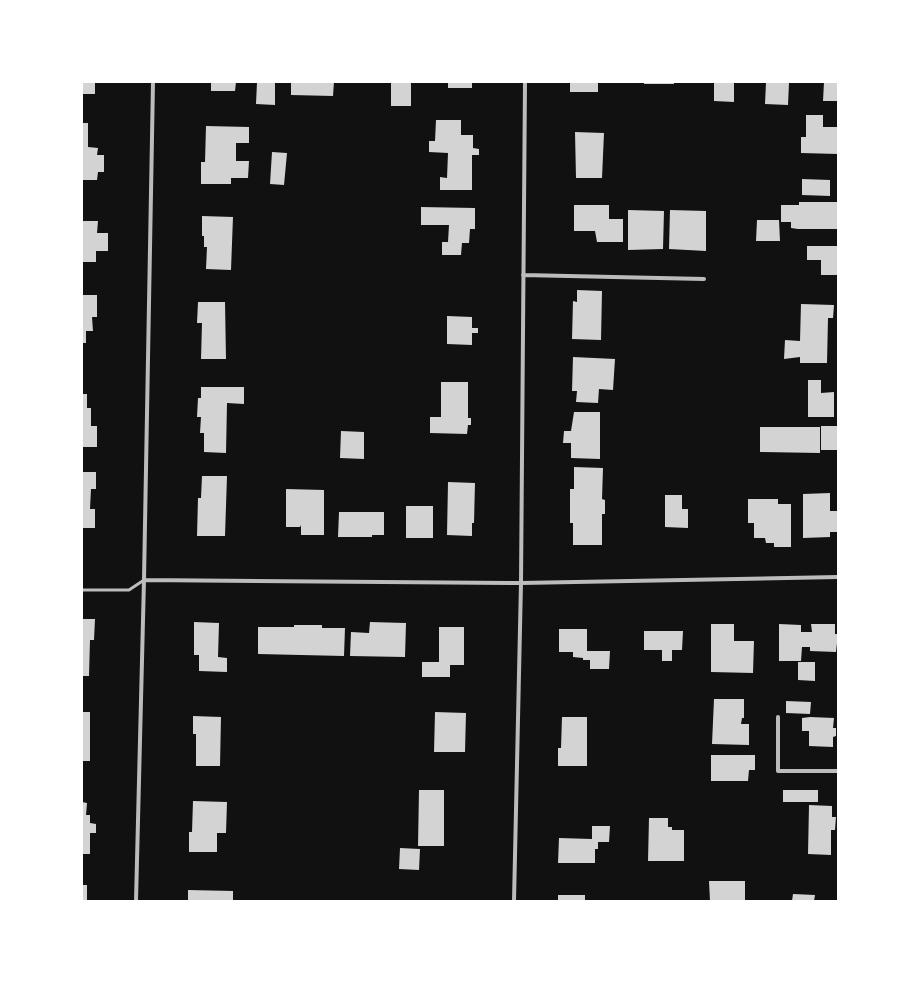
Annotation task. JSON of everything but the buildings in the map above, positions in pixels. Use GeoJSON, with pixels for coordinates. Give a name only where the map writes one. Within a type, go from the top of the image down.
{"type":"FeatureCollection","features":[{"type":"Feature","properties":{"kind":"street"},"geometry":{"type":"LineString","coordinates":[[136,901],[144,580],[153,82]]}},
{"type":"Feature","properties":{"kind":"street"},"geometry":{"type":"LineString","coordinates":[[514,901],[521,583],[525,82]]}},
{"type":"Feature","properties":{"kind":"street"},"geometry":{"type":"LineString","coordinates":[[523,275],[704,279]]}},
{"type":"Feature","properties":{"kind":"street"},"geometry":{"type":"LineString","coordinates":[[144,580],[521,583],[838,577]]}},
{"type":"Feature","properties":{"kind":"street"},"geometry":{"type":"LineString","coordinates":[[778,717],[778,771],[838,771]]}},
{"type":"Feature","properties":{"kind":"lane"},"geometry":{"type":"LineString","coordinates":[[82,590],[129,590],[144,580]]}}]}
